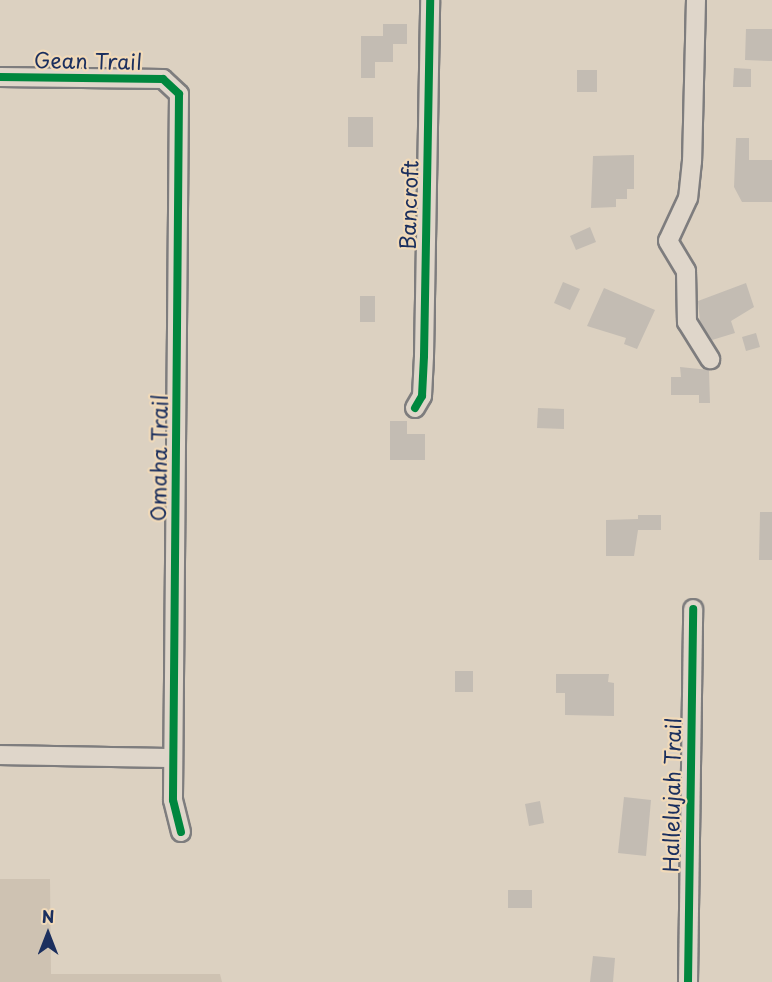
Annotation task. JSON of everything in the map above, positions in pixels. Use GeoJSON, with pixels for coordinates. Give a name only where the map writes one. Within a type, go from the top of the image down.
{"type":"FeatureCollection","features":[{"type":"Feature","properties":{"kind":"street","name":"Bancroft"},"geometry":{"type":"LineString","coordinates":[[415,408],[422,396],[424,356],[430,0]]}},
{"type":"Feature","properties":{"kind":"street"},"geometry":{"type":"LineString","coordinates":[[696,0],[692,161],[688,198],[668,241],[686,271],[687,322],[710,359]]}},
{"type":"Feature","properties":{"kind":"street","name":"Gean Trail"},"geometry":{"type":"LineString","coordinates":[[0,77],[163,79],[173,84]]}},
{"type":"Feature","properties":{"kind":"street","name":"Omaha Trail"},"geometry":{"type":"LineString","coordinates":[[173,84],[179,94],[173,807],[181,832]]}},
{"type":"Feature","properties":{"kind":"street","name":"Hallelujah Trail"},"geometry":{"type":"LineString","coordinates":[[688,982],[693,609]]}},
{"type":"Feature","properties":{"kind":"street"},"geometry":{"type":"LineString","coordinates":[[0,755],[173,758]]}},
{"type":"Feature","properties":{"kind":"shaded area"},"geometry":{"type":"Polygon","coordinates":[[[0,879],[50,879],[51,974],[220,974],[222,982],[0,982],[0,879]]]}},
{"type":"Feature","properties":{"kind":"building"},"geometry":{"type":"Polygon","coordinates":[[[383,24],[407,24],[407,44],[393,44],[393,62],[375,62],[375,78],[361,78],[361,36],[383,36],[383,24]]]}},
{"type":"Feature","properties":{"kind":"building"},"geometry":{"type":"Polygon","coordinates":[[[746,29],[772,29],[772,61],[745,60],[746,29]]]}},
{"type":"Feature","properties":{"kind":"building"},"geometry":{"type":"Polygon","coordinates":[[[734,68],[751,69],[751,87],[733,87],[734,68]]]}},
{"type":"Feature","properties":{"kind":"building"},"geometry":{"type":"Polygon","coordinates":[[[577,70],[597,70],[597,92],[577,92],[577,70]]]}},
{"type":"Feature","properties":{"kind":"building"},"geometry":{"type":"Polygon","coordinates":[[[348,117],[373,117],[373,147],[348,147],[348,117]]]}},
{"type":"Feature","properties":{"kind":"building"},"geometry":{"type":"Polygon","coordinates":[[[736,138],[749,138],[749,160],[772,160],[772,202],[742,202],[734,187],[736,138]]]}},
{"type":"Feature","properties":{"kind":"building"},"geometry":{"type":"Polygon","coordinates":[[[634,155],[634,189],[627,189],[627,199],[616,199],[616,207],[591,208],[593,156],[634,155]]]}},
{"type":"Feature","properties":{"kind":"building"},"geometry":{"type":"Polygon","coordinates":[[[590,227],[596,242],[576,250],[570,236],[590,227]]]}},
{"type":"Feature","properties":{"kind":"building"},"geometry":{"type":"Polygon","coordinates":[[[563,282],[580,289],[570,310],[554,303],[563,282]]]}},
{"type":"Feature","properties":{"kind":"building"},"geometry":{"type":"Polygon","coordinates":[[[746,283],[754,307],[731,321],[735,333],[712,340],[700,322],[698,301],[746,283]]]}},
{"type":"Feature","properties":{"kind":"building"},"geometry":{"type":"Polygon","coordinates":[[[604,288],[655,310],[637,349],[624,344],[626,338],[587,326],[604,288]]]}},
{"type":"Feature","properties":{"kind":"building"},"geometry":{"type":"Polygon","coordinates":[[[360,296],[375,296],[375,322],[360,322],[360,296]]]}},
{"type":"Feature","properties":{"kind":"building"},"geometry":{"type":"Polygon","coordinates":[[[756,333],[760,347],[746,351],[742,337],[756,333]]]}},
{"type":"Feature","properties":{"kind":"building"},"geometry":{"type":"Polygon","coordinates":[[[680,367],[709,370],[710,403],[699,403],[699,395],[671,395],[671,377],[681,377],[680,367]]]}},
{"type":"Feature","properties":{"kind":"building"},"geometry":{"type":"Polygon","coordinates":[[[538,408],[564,409],[564,429],[537,428],[538,408]]]}},
{"type":"Feature","properties":{"kind":"building"},"geometry":{"type":"Polygon","coordinates":[[[390,421],[407,421],[407,434],[425,434],[425,460],[390,460],[390,421]]]}},
{"type":"Feature","properties":{"kind":"building"},"geometry":{"type":"Polygon","coordinates":[[[760,512],[772,512],[772,560],[759,560],[760,512]]]}},
{"type":"Feature","properties":{"kind":"building"},"geometry":{"type":"Polygon","coordinates":[[[638,515],[661,515],[661,530],[638,530],[634,556],[606,556],[606,520],[638,519],[638,515]]]}},
{"type":"Feature","properties":{"kind":"building"},"geometry":{"type":"Polygon","coordinates":[[[455,671],[473,671],[473,692],[455,692],[455,671]]]}},
{"type":"Feature","properties":{"kind":"building"},"geometry":{"type":"Polygon","coordinates":[[[556,674],[609,674],[608,682],[614,683],[614,716],[565,715],[565,693],[556,693],[556,674]]]}},
{"type":"Feature","properties":{"kind":"building"},"geometry":{"type":"Polygon","coordinates":[[[624,797],[651,800],[646,856],[618,853],[624,797]]]}},
{"type":"Feature","properties":{"kind":"building"},"geometry":{"type":"Polygon","coordinates":[[[540,801],[544,823],[529,826],[525,804],[540,801]]]}},
{"type":"Feature","properties":{"kind":"building"},"geometry":{"type":"Polygon","coordinates":[[[508,890],[532,890],[532,908],[508,908],[508,890]]]}},
{"type":"Feature","properties":{"kind":"building"},"geometry":{"type":"Polygon","coordinates":[[[593,956],[615,958],[613,982],[590,982],[593,956]]]}},
{"type":"Feature","properties":{"kind":"cycle path"},"geometry":{"type":"LineString","coordinates":[[415,408],[422,396],[424,356],[430,0]]}},
{"type":"Feature","properties":{"kind":"cycle path"},"geometry":{"type":"LineString","coordinates":[[0,77],[163,79],[179,94],[173,800],[181,832]]}},
{"type":"Feature","properties":{"kind":"cycle path"},"geometry":{"type":"LineString","coordinates":[[688,982],[693,609]]}}]}
